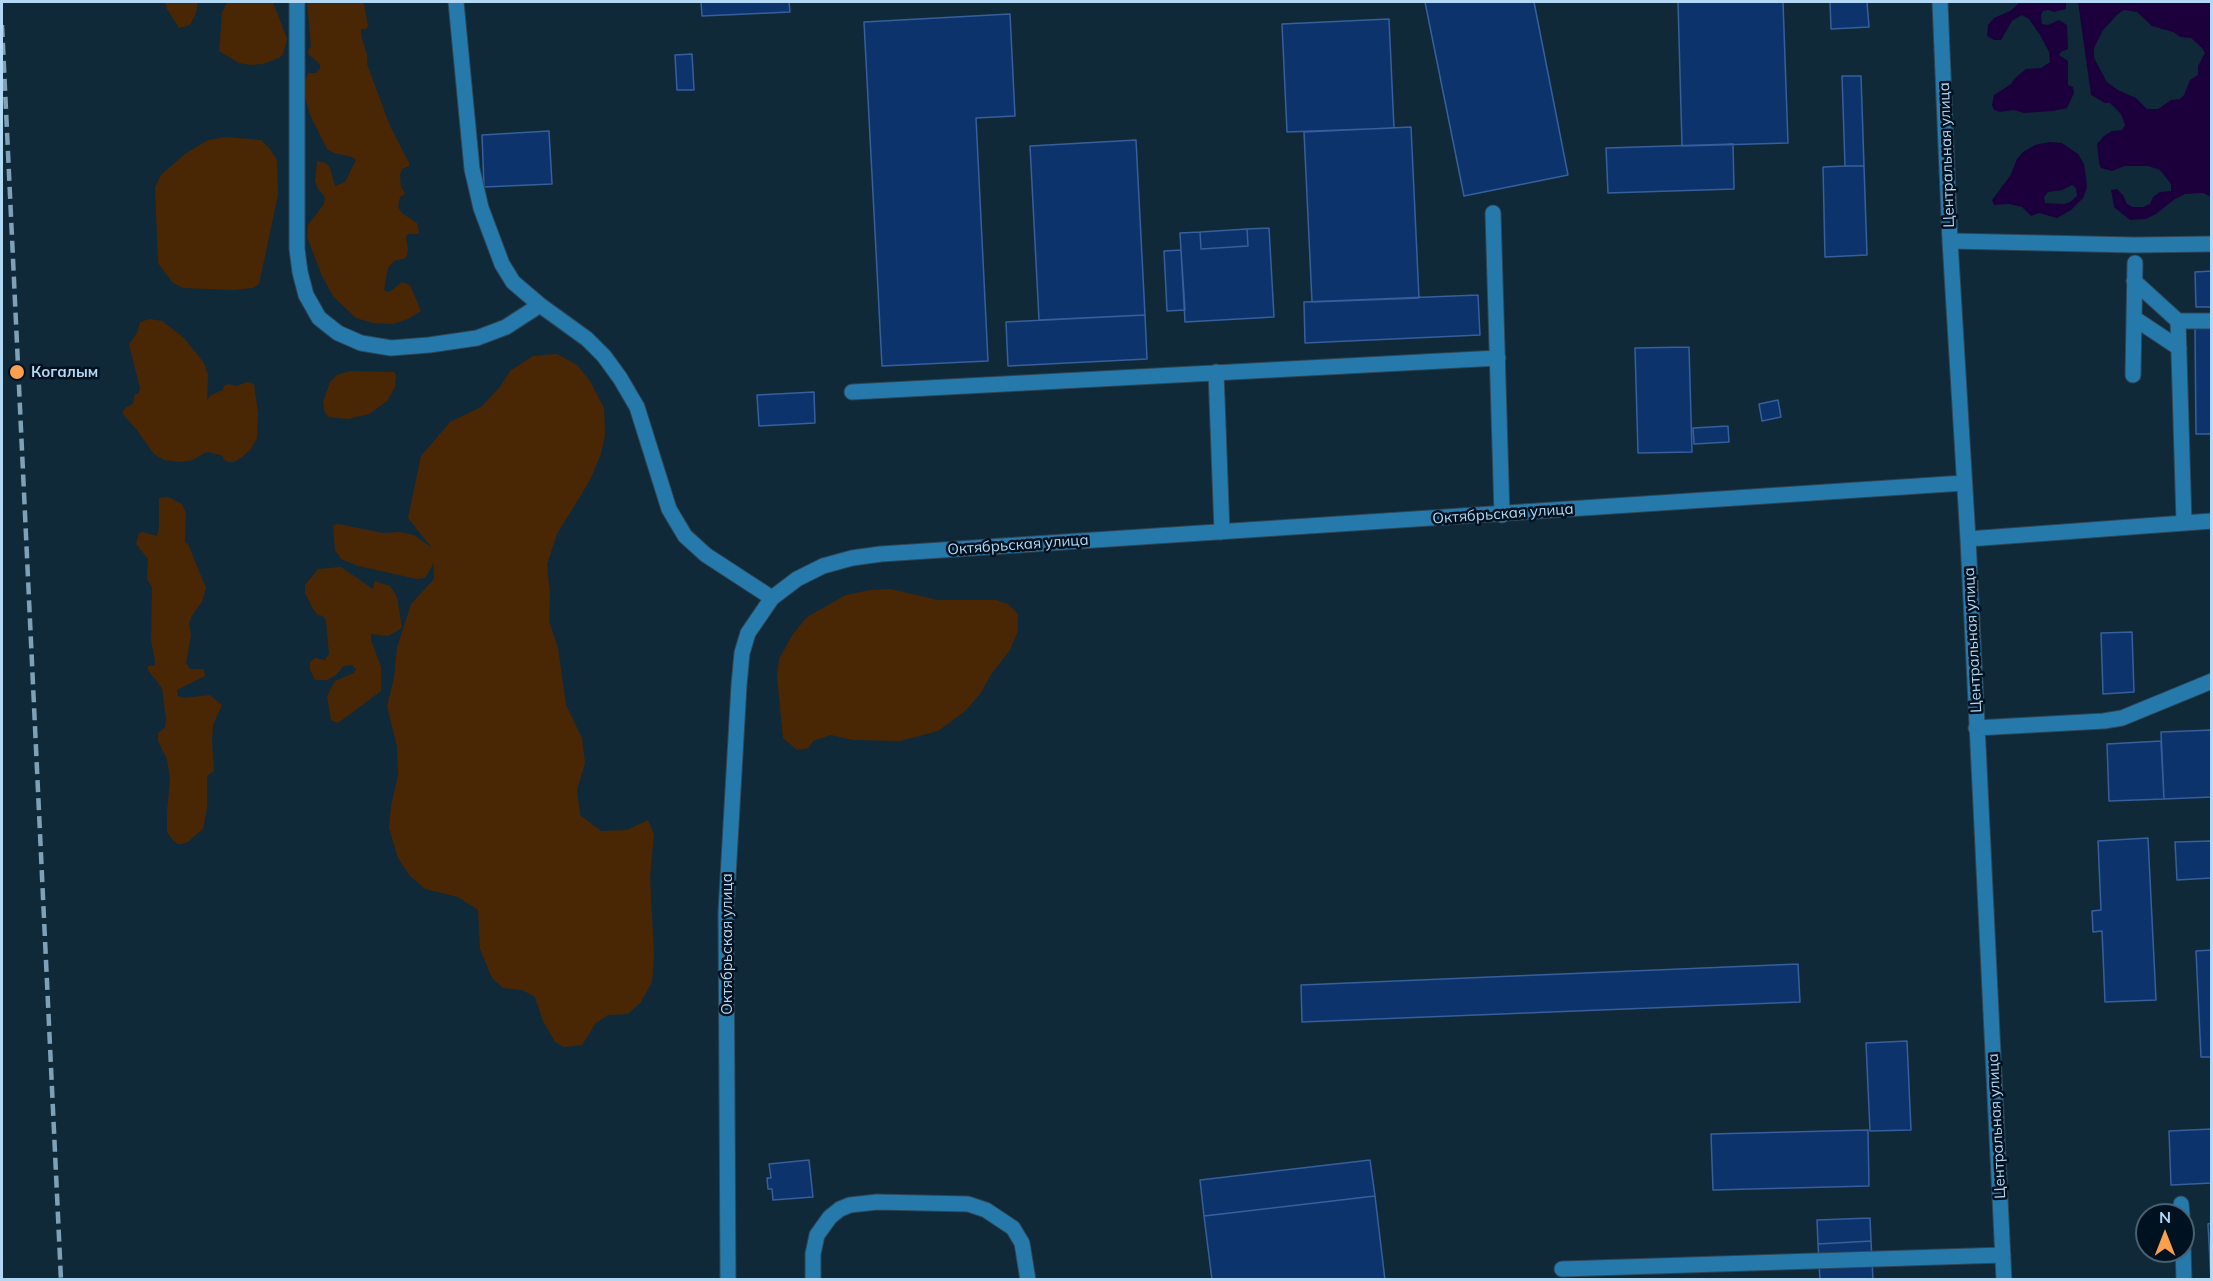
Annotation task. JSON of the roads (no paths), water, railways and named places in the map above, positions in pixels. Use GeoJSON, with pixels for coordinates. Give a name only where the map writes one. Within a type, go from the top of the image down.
{"type":"FeatureCollection","features":[{"type":"Feature","properties":{"kind":"street"},"geometry":{"type":"LineString","coordinates":[[297,2],[297,249],[306,295],[319,318],[338,333],[361,343],[390,348],[477,338],[506,327],[540,305]]}},
{"type":"Feature","properties":{"kind":"street"},"geometry":{"type":"LineString","coordinates":[[456,2],[469,150],[477,196],[502,264],[513,282],[587,339],[604,356],[620,378],[637,407],[669,509],[685,536],[706,555],[772,598]]}},
{"type":"Feature","properties":{"kind":"street","name":"Центральная улица"},"geometry":{"type":"LineString","coordinates":[[1940,2],[1950,241],[1968,539],[2004,1280]]}},
{"type":"Feature","properties":{"kind":"street"},"geometry":{"type":"LineString","coordinates":[[1493,213],[1502,515]]}},
{"type":"Feature","properties":{"kind":"street"},"geometry":{"type":"LineString","coordinates":[[1950,241],[2211,244]]}},
{"type":"Feature","properties":{"kind":"street"},"geometry":{"type":"LineString","coordinates":[[2133,375],[2135,263]]}},
{"type":"Feature","properties":{"kind":"street"},"geometry":{"type":"LineString","coordinates":[[2134,280],[2178,321],[2211,321]]}},
{"type":"Feature","properties":{"kind":"street"},"geometry":{"type":"LineString","coordinates":[[2134,318],[2179,348]]}},
{"type":"Feature","properties":{"kind":"street"},"geometry":{"type":"LineString","coordinates":[[2178,321],[2184,523]]}},
{"type":"Feature","properties":{"kind":"street"},"geometry":{"type":"LineString","coordinates":[[852,392],[1498,358]]}},
{"type":"Feature","properties":{"kind":"street"},"geometry":{"type":"LineString","coordinates":[[1216,372],[1222,532]]}},
{"type":"Feature","properties":{"kind":"street","name":"Октябрьская улица"},"geometry":{"type":"LineString","coordinates":[[728,1280],[726,912],[742,653],[748,633],[772,598],[797,579],[814,570],[852,558],[881,554],[1964,483]]}},
{"type":"Feature","properties":{"kind":"street"},"geometry":{"type":"LineString","coordinates":[[1968,539],[2211,521]]}},
{"type":"Feature","properties":{"kind":"street"},"geometry":{"type":"LineString","coordinates":[[1977,728],[2122,718],[2211,681]]}},
{"type":"Feature","properties":{"kind":"street"},"geometry":{"type":"LineString","coordinates":[[813,1280],[813,1254],[818,1235],[830,1217],[850,1204],[877,1202],[968,1204],[986,1210],[1013,1228],[1022,1243],[1028,1280]]}},
{"type":"Feature","properties":{"kind":"street"},"geometry":{"type":"LineString","coordinates":[[1562,1269],[2003,1255]]}},
{"type":"Feature","properties":{"kind":"street"},"geometry":{"type":"LineString","coordinates":[[2184,1263],[2184,1280]]}},
{"type":"Feature","properties":{"kind":"railway"},"geometry":{"type":"LineString","coordinates":[[2,25],[61,1280]]}},
{"type":"Feature","properties":{"kind":"place","name":"Когалым"},"geometry":{"type":"Point","coordinates":[17,372]}}]}
